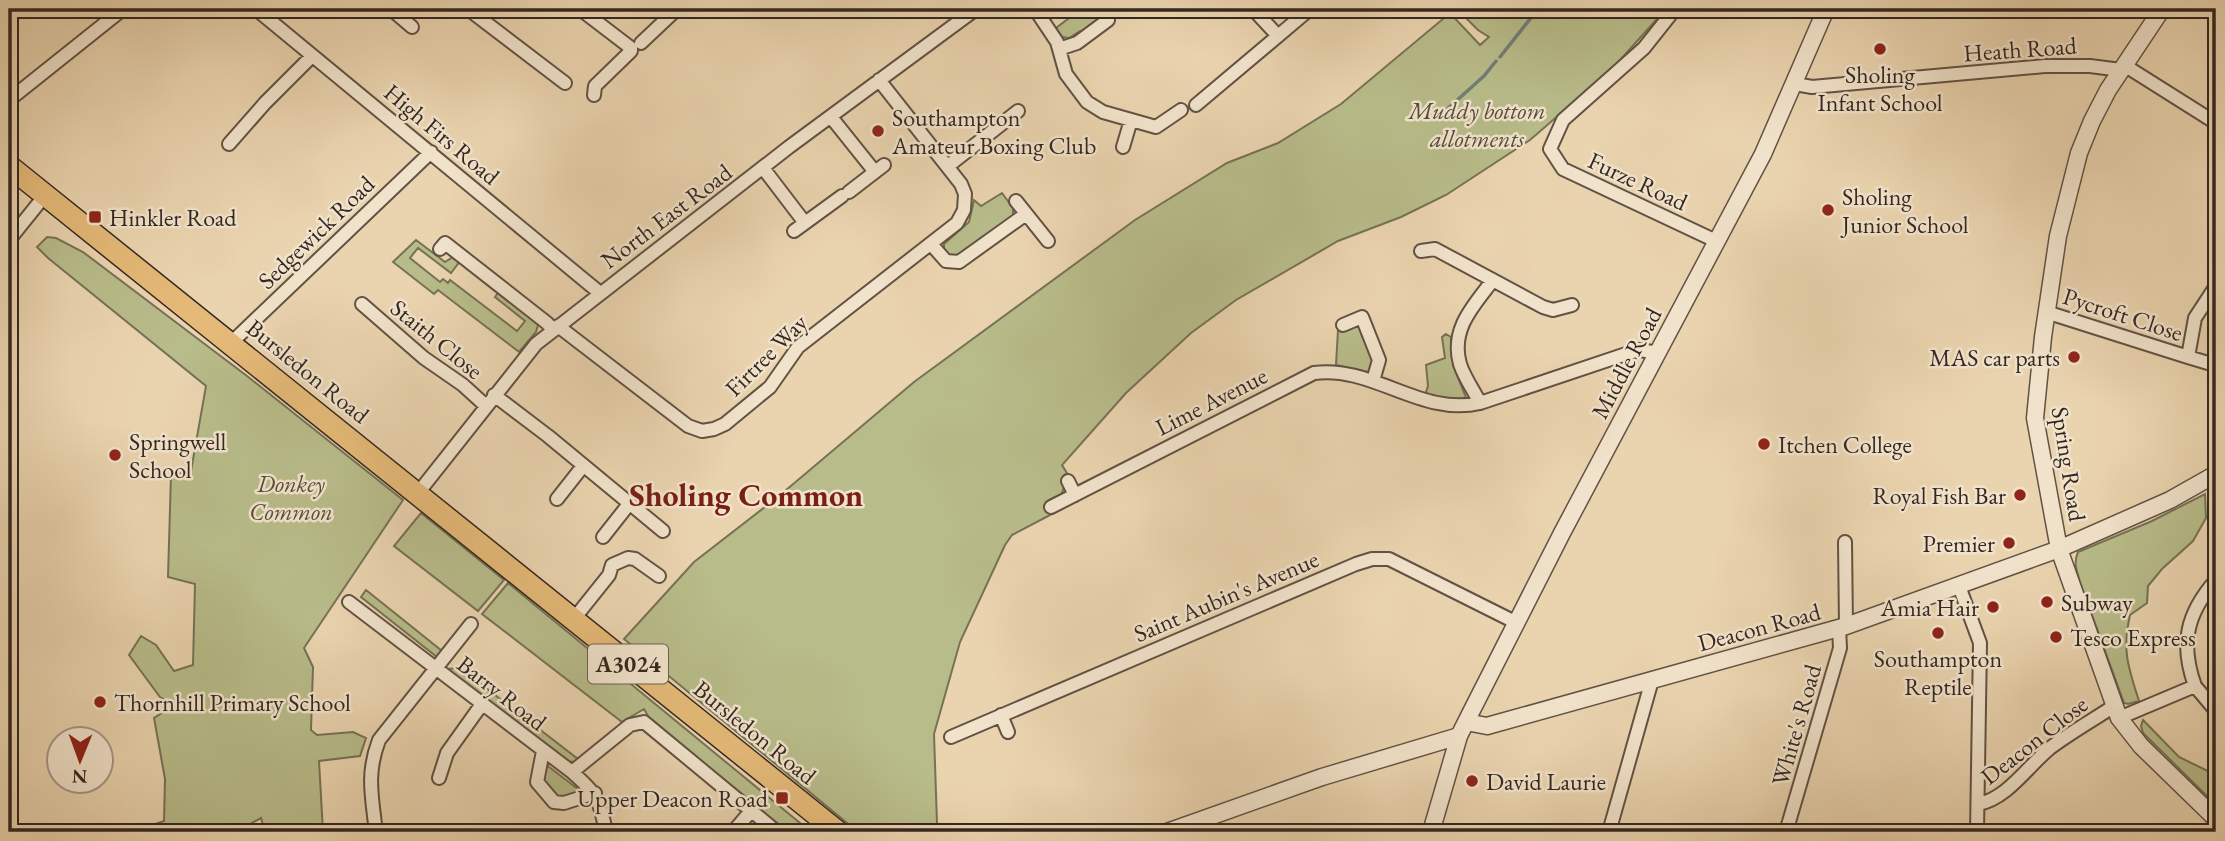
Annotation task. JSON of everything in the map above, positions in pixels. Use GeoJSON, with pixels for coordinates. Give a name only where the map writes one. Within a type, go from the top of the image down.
{"type":"FeatureCollection","features":[{"type":"Feature","properties":{"kind":"main road","name":"Bursledon Road"},"geometry":{"type":"LineString","coordinates":[[9,166],[838,832]]}},
{"type":"Feature","properties":{"kind":"street"},"geometry":{"type":"LineString","coordinates":[[9,100],[123,9]]}},
{"type":"Feature","properties":{"kind":"street","name":"High Firs Road"},"geometry":{"type":"LineString","coordinates":[[256,9],[600,293]]}},
{"type":"Feature","properties":{"kind":"street"},"geometry":{"type":"LineString","coordinates":[[391,9],[412,27]]}},
{"type":"Feature","properties":{"kind":"street"},"geometry":{"type":"LineString","coordinates":[[468,9],[565,83]]}},
{"type":"Feature","properties":{"kind":"street"},"geometry":{"type":"LineString","coordinates":[[580,9],[631,48],[595,86],[594,95]]}},
{"type":"Feature","properties":{"kind":"street"},"geometry":{"type":"LineString","coordinates":[[641,43],[677,9]]}},
{"type":"Feature","properties":{"kind":"street","name":"North East Road"},"geometry":{"type":"LineString","coordinates":[[418,493],[529,351],[555,328],[976,9]]}},
{"type":"Feature","properties":{"kind":"street"},"geometry":{"type":"LineString","coordinates":[[1035,9],[1055,37],[1066,74],[1087,102],[1103,112],[1156,127],[1181,110]]}},
{"type":"Feature","properties":{"kind":"street"},"geometry":{"type":"LineString","coordinates":[[1253,9],[1278,36]]}},
{"type":"Feature","properties":{"kind":"street"},"geometry":{"type":"LineString","coordinates":[[1196,105],[1310,9]]}},
{"type":"Feature","properties":{"kind":"street","name":"Furze Road"},"geometry":{"type":"LineString","coordinates":[[1675,9],[1644,48],[1563,120],[1550,149],[1563,169],[1716,241]]}},
{"type":"Feature","properties":{"kind":"street","name":"Middle Road"},"geometry":{"type":"LineString","coordinates":[[1432,832],[1462,729],[1515,622],[1763,154],[1826,9]]}},
{"type":"Feature","properties":{"kind":"street","name":"Spring Road"},"geometry":{"type":"LineString","coordinates":[[2162,9],[2092,121],[2079,153],[2061,222],[2046,312],[2035,418],[2059,550],[2117,712],[2141,746],[2216,819]]}},
{"type":"Feature","properties":{"kind":"street"},"geometry":{"type":"LineString","coordinates":[[1059,49],[1077,43],[1108,20]]}},
{"type":"Feature","properties":{"kind":"street"},"geometry":{"type":"LineString","coordinates":[[229,144],[312,56]]}},
{"type":"Feature","properties":{"kind":"street","name":"Heath Road"},"geometry":{"type":"LineString","coordinates":[[1795,84],[1812,87],[2045,66],[2123,68]]}},
{"type":"Feature","properties":{"kind":"street"},"geometry":{"type":"LineString","coordinates":[[2123,68],[2216,123]]}},
{"type":"Feature","properties":{"kind":"street","name":"Firtree Way"},"geometry":{"type":"LineString","coordinates":[[440,249],[445,243],[683,424],[697,430],[709,430],[724,424],[766,391],[797,347],[957,223],[964,210],[964,188],[879,80]]}},
{"type":"Feature","properties":{"kind":"street"},"geometry":{"type":"LineString","coordinates":[[1202,82],[1211,93]]}},
{"type":"Feature","properties":{"kind":"street"},"geometry":{"type":"LineString","coordinates":[[948,166],[1018,111]]}},
{"type":"Feature","properties":{"kind":"street"},"geometry":{"type":"LineString","coordinates":[[794,231],[880,169],[831,117]]}},
{"type":"Feature","properties":{"kind":"street"},"geometry":{"type":"LineString","coordinates":[[1123,147],[1130,120]]}},
{"type":"Feature","properties":{"kind":"street","name":"Sedgewick Road"},"geometry":{"type":"LineString","coordinates":[[231,343],[431,152]]}},
{"type":"Feature","properties":{"kind":"street"},"geometry":{"type":"LineString","coordinates":[[763,168],[805,223]]}},
{"type":"Feature","properties":{"kind":"street"},"geometry":{"type":"LineString","coordinates":[[9,240],[46,194]]}},
{"type":"Feature","properties":{"kind":"street"},"geometry":{"type":"LineString","coordinates":[[1016,201],[1048,241]]}},
{"type":"Feature","properties":{"kind":"street"},"geometry":{"type":"LineString","coordinates":[[931,244],[946,261],[959,262],[1026,214]]}},
{"type":"Feature","properties":{"kind":"street"},"geometry":{"type":"LineString","coordinates":[[1421,251],[1436,249],[1553,310],[1572,305]]}},
{"type":"Feature","properties":{"kind":"street"},"geometry":{"type":"LineString","coordinates":[[1480,403],[1460,363],[1458,332],[1493,280]]}},
{"type":"Feature","properties":{"kind":"street","name":"Pycroft Close"},"geometry":{"type":"LineString","coordinates":[[2188,356],[2194,318],[2214,289]]}},
{"type":"Feature","properties":{"kind":"street","name":"Staith Close"},"geometry":{"type":"LineString","coordinates":[[362,304],[430,363],[486,406]]}},
{"type":"Feature","properties":{"kind":"street","name":"Pycroft Close"},"geometry":{"type":"LineString","coordinates":[[2046,312],[2208,363]]}},
{"type":"Feature","properties":{"kind":"street"},"geometry":{"type":"LineString","coordinates":[[1343,325],[1362,317],[1379,360],[1373,381]]}},
{"type":"Feature","properties":{"kind":"street","name":"Lime Avenue"},"geometry":{"type":"LineString","coordinates":[[1051,507],[1303,377],[1316,373],[1339,373],[1373,381],[1436,405],[1458,407],[1480,403],[1640,350],[1658,353]]}},
{"type":"Feature","properties":{"kind":"street"},"geometry":{"type":"LineString","coordinates":[[494,395],[663,531]]}},
{"type":"Feature","properties":{"kind":"street"},"geometry":{"type":"LineString","coordinates":[[557,499],[583,466]]}},
{"type":"Feature","properties":{"kind":"street","name":"Deacon Road"},"geometry":{"type":"LineString","coordinates":[[1167,832],[1462,729],[1487,726],[1843,627],[2059,550],[2170,500],[2216,474]]}},
{"type":"Feature","properties":{"kind":"street"},"geometry":{"type":"LineString","coordinates":[[1068,481],[1075,495]]}},
{"type":"Feature","properties":{"kind":"street"},"geometry":{"type":"LineString","coordinates":[[603,537],[629,504]]}},
{"type":"Feature","properties":{"kind":"street","name":"White's Road"},"geometry":{"type":"LineString","coordinates":[[1786,832],[1840,648],[1843,627],[1844,542]]}},
{"type":"Feature","properties":{"kind":"street"},"geometry":{"type":"LineString","coordinates":[[573,620],[609,575],[612,565],[628,558],[635,559],[659,576]]}},
{"type":"Feature","properties":{"kind":"street","name":"Saint Aubin's Avenue"},"geometry":{"type":"LineString","coordinates":[[951,737],[1372,559],[1389,559],[1515,622]]}},
{"type":"Feature","properties":{"kind":"street"},"geometry":{"type":"LineString","coordinates":[[2216,580],[2198,606],[2187,636],[2188,664],[2196,686],[2216,711]]}},
{"type":"Feature","properties":{"kind":"street"},"geometry":{"type":"LineString","coordinates":[[1959,586],[1980,643],[1978,832]]}},
{"type":"Feature","properties":{"kind":"street","name":"Barry Road"},"geometry":{"type":"LineString","coordinates":[[349,602],[572,772],[595,793],[564,803],[554,802],[537,782],[543,751]]}},
{"type":"Feature","properties":{"kind":"street","name":"Barry Road"},"geometry":{"type":"LineString","coordinates":[[436,668],[471,624]]}},
{"type":"Feature","properties":{"kind":"street"},"geometry":{"type":"LineString","coordinates":[[376,832],[371,760],[379,740],[436,668]]}},
{"type":"Feature","properties":{"kind":"street"},"geometry":{"type":"LineString","coordinates":[[1609,832],[1652,680]]}},
{"type":"Feature","properties":{"kind":"street","name":"Deacon Close"},"geometry":{"type":"LineString","coordinates":[[1978,804],[1991,802],[2051,748],[2117,712],[2196,686]]}},
{"type":"Feature","properties":{"kind":"street"},"geometry":{"type":"LineString","coordinates":[[439,778],[447,753],[482,704]]}},
{"type":"Feature","properties":{"kind":"street"},"geometry":{"type":"LineString","coordinates":[[1001,715],[1008,732]]}},
{"type":"Feature","properties":{"kind":"street"},"geometry":{"type":"LineString","coordinates":[[572,772],[630,724],[644,722],[777,832]]}},
{"type":"Feature","properties":{"kind":"street"},"geometry":{"type":"LineString","coordinates":[[595,793],[602,810],[606,832]]}},
{"type":"Feature","properties":{"kind":"street"},"geometry":{"type":"LineString","coordinates":[[733,832],[751,811]]}},
{"type":"Feature","properties":{"kind":"green space"},"geometry":{"type":"Polygon","coordinates":[[[1081,9],[1116,9],[1082,34],[1080,31],[1069,38],[1062,37],[1056,28],[1081,9]]]}},
{"type":"Feature","properties":{"kind":"green space","name":"Muddy bottom allotments"},"geometry":{"type":"Polygon","coordinates":[[[1457,9],[1666,9],[1612,69],[1530,140],[1446,195],[1401,217],[1338,241],[1236,300],[1191,333],[1126,393],[1062,465],[1070,478],[1062,482],[1064,487],[1061,496],[1047,505],[1052,514],[1012,535],[960,642],[934,734],[937,823],[942,832],[858,832],[624,639],[694,562],[779,496],[914,382],[1135,220],[1227,163],[1278,143],[1341,104],[1450,13],[1480,45],[1489,37],[1457,9]]]}},
{"type":"Feature","properties":{"kind":"green space"},"geometry":{"type":"Polygon","coordinates":[[[1002,193],[1013,208],[1013,218],[957,256],[951,257],[944,252],[944,244],[969,222],[974,200],[981,206],[1002,193]]]}},
{"type":"Feature","properties":{"kind":"green space","name":"Donkey Common"},"geometry":{"type":"Polygon","coordinates":[[[47,237],[56,238],[83,252],[247,376],[403,500],[304,648],[313,667],[311,730],[317,735],[353,732],[366,738],[360,756],[319,761],[323,832],[265,832],[261,818],[250,824],[252,832],[132,832],[164,821],[165,779],[154,718],[174,705],[160,697],[129,655],[141,636],[156,645],[174,671],[193,665],[195,584],[168,577],[171,475],[191,471],[206,386],[48,258],[37,247],[47,237]]]}},
{"type":"Feature","properties":{"kind":"green space"},"geometry":{"type":"Polygon","coordinates":[[[416,240],[445,262],[453,257],[460,261],[451,273],[418,248],[410,258],[440,282],[443,279],[448,283],[450,280],[517,331],[525,321],[495,297],[498,293],[535,321],[538,325],[536,332],[519,352],[438,290],[434,294],[393,262],[416,240]]]}},
{"type":"Feature","properties":{"kind":"green space"},"geometry":{"type":"Polygon","coordinates":[[[1352,325],[1362,328],[1375,358],[1373,368],[1367,372],[1336,365],[1338,330],[1352,325]]]}},
{"type":"Feature","properties":{"kind":"green space"},"geometry":{"type":"Polygon","coordinates":[[[1446,334],[1451,337],[1453,365],[1467,400],[1453,401],[1425,395],[1428,386],[1426,365],[1445,358],[1442,337],[1446,334]]]}},
{"type":"Feature","properties":{"kind":"green space"},"geometry":{"type":"Polygon","coordinates":[[[2205,494],[2206,518],[2193,541],[2162,569],[2148,586],[2147,603],[2130,615],[2126,639],[2127,659],[2139,701],[2124,703],[2080,582],[2076,564],[2078,552],[2152,521],[2205,494]]]}},
{"type":"Feature","properties":{"kind":"green space"},"geometry":{"type":"Polygon","coordinates":[[[421,513],[504,580],[478,611],[394,546],[421,513]]]}},
{"type":"Feature","properties":{"kind":"green space"},"geometry":{"type":"Polygon","coordinates":[[[508,583],[811,832],[783,832],[654,726],[644,709],[622,722],[482,614],[508,583]]]}},
{"type":"Feature","properties":{"kind":"green space"},"geometry":{"type":"Polygon","coordinates":[[[366,590],[442,651],[437,657],[361,597],[366,590]]]}},
{"type":"Feature","properties":{"kind":"green space"},"geometry":{"type":"Polygon","coordinates":[[[460,668],[578,759],[574,762],[565,761],[446,669],[460,668]]]}},
{"type":"Feature","properties":{"kind":"green space"},"geometry":{"type":"Polygon","coordinates":[[[2143,720],[2179,757],[2216,775],[2216,805],[2143,733],[2143,720]]]}},
{"type":"Feature","properties":{"kind":"green space"},"geometry":{"type":"Polygon","coordinates":[[[544,763],[583,793],[560,800],[542,784],[544,763]]]}},
{"type":"Feature","properties":{"kind":"waterway"},"geometry":{"type":"LineString","coordinates":[[1500,57],[1538,9]]}},
{"type":"Feature","properties":{"kind":"waterway"},"geometry":{"type":"LineString","coordinates":[[1445,111],[1484,76],[1496,61]]}},
{"type":"Feature","properties":{"kind":"place","name":"Sholing Infant School"},"geometry":{"type":"Point","coordinates":[1880,49]}},
{"type":"Feature","properties":{"kind":"place","name":"Southampton Amateur Boxing Club"},"geometry":{"type":"Point","coordinates":[878,131]}},
{"type":"Feature","properties":{"kind":"place","name":"Sholing Junior School"},"geometry":{"type":"Point","coordinates":[1828,210]}},
{"type":"Feature","properties":{"kind":"place","name":"Hinkler Road"},"geometry":{"type":"Point","coordinates":[95,217]}},
{"type":"Feature","properties":{"kind":"place","name":"MAS car parts"},"geometry":{"type":"Point","coordinates":[2074,357]}},
{"type":"Feature","properties":{"kind":"place","name":"Itchen College"},"geometry":{"type":"Point","coordinates":[1764,444]}},
{"type":"Feature","properties":{"kind":"place","name":"Springwell School"},"geometry":{"type":"Point","coordinates":[115,455]}},
{"type":"Feature","properties":{"kind":"place","name":"Royal Fish Bar"},"geometry":{"type":"Point","coordinates":[2020,495]}},
{"type":"Feature","properties":{"kind":"place","name":"Premier"},"geometry":{"type":"Point","coordinates":[2009,543]}},
{"type":"Feature","properties":{"kind":"place","name":"Subway"},"geometry":{"type":"Point","coordinates":[2047,602]}},
{"type":"Feature","properties":{"kind":"place","name":"Amia Hair"},"geometry":{"type":"Point","coordinates":[1993,607]}},
{"type":"Feature","properties":{"kind":"place","name":"Southampton Reptile"},"geometry":{"type":"Point","coordinates":[1938,633]}},
{"type":"Feature","properties":{"kind":"place","name":"Tesco Express"},"geometry":{"type":"Point","coordinates":[2056,637]}},
{"type":"Feature","properties":{"kind":"place","name":"Thornhill Primary School"},"geometry":{"type":"Point","coordinates":[100,702]}},
{"type":"Feature","properties":{"kind":"place","name":"David Laurie"},"geometry":{"type":"Point","coordinates":[1472,781]}},
{"type":"Feature","properties":{"kind":"place","name":"Upper Deacon Road"},"geometry":{"type":"Point","coordinates":[782,798]}},
{"type":"Feature","properties":{"kind":"district","name":"Sholing Common"},"geometry":{"type":"Point","coordinates":[746,495]}}]}
